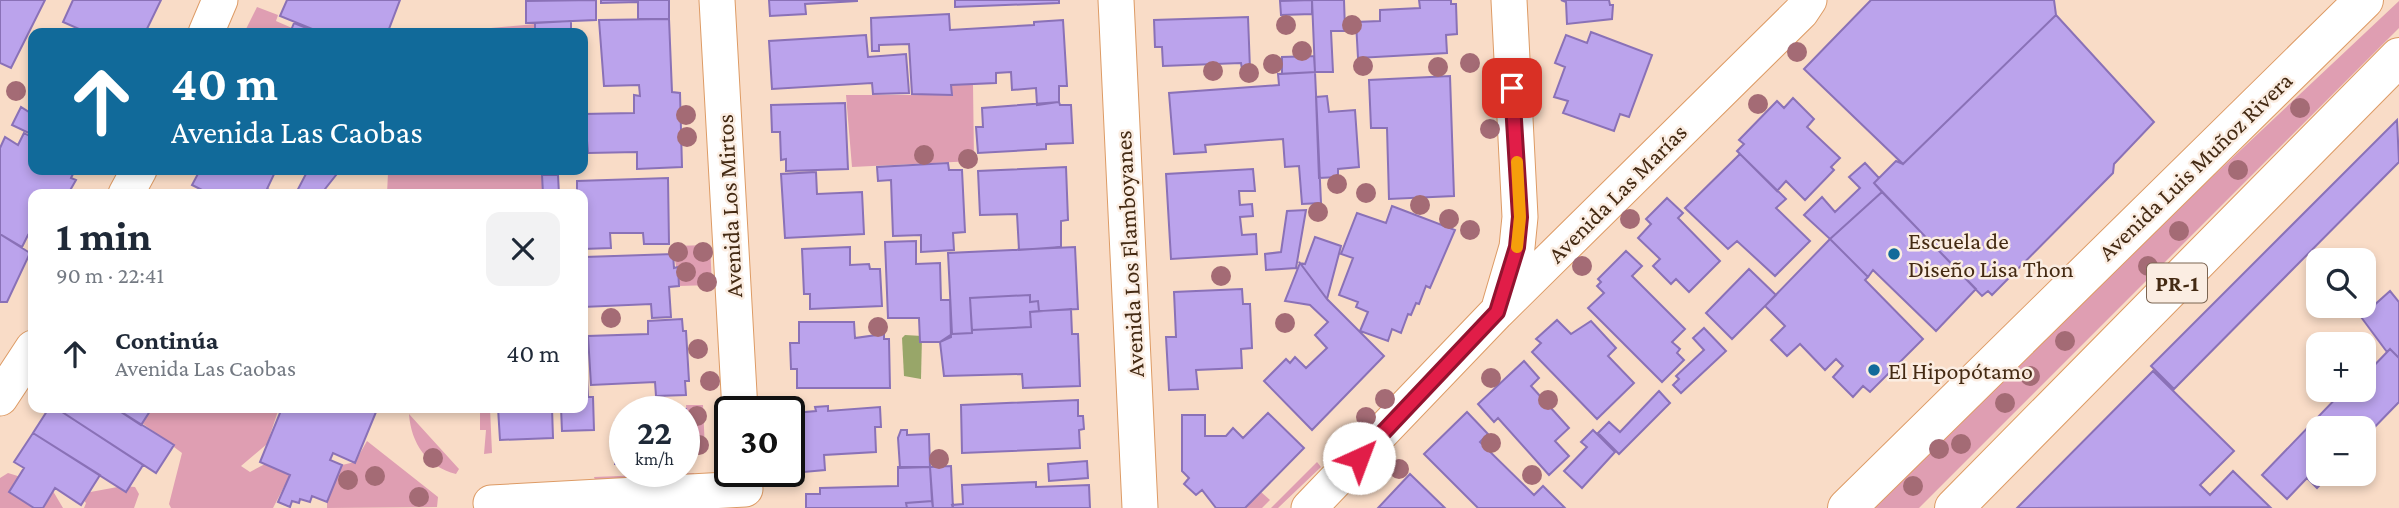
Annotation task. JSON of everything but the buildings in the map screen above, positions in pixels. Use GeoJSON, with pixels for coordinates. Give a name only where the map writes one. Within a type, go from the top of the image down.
{"type":"FeatureCollection","features":[{"type":"Feature","properties":{"kind":"main road","name":"Avenida Luis Muñoz Rivera"},"geometry":{"type":"LineString","coordinates":[[1847,508],[2364,0]]}},
{"type":"Feature","properties":{"kind":"main road","name":"PR-1"},"geometry":{"type":"LineString","coordinates":[[1954,508],[2398,61]]}},
{"type":"Feature","properties":{"kind":"street"},"geometry":{"type":"LineString","coordinates":[[208,28],[220,0]]}},
{"type":"Feature","properties":{"kind":"street","name":"Avenida Los Mirtos"},"geometry":{"type":"LineString","coordinates":[[718,0],[739,396]]}},
{"type":"Feature","properties":{"kind":"street","name":"Avenida Los Flamboyanes"},"geometry":{"type":"LineString","coordinates":[[1116,0],[1140,508]]}},
{"type":"Feature","properties":{"kind":"street"},"geometry":{"type":"LineString","coordinates":[[1497,312],[1517,247],[1520,217],[1508,0]]}},
{"type":"Feature","properties":{"kind":"street","name":"Avenida Las Marías"},"geometry":{"type":"LineString","coordinates":[[1309,508],[1497,312],[1791,22],[1809,0]]}},
{"type":"Feature","properties":{"kind":"street"},"geometry":{"type":"LineString","coordinates":[[0,398],[28,356]]}},
{"type":"Feature","properties":{"kind":"street"},"geometry":{"type":"LineString","coordinates":[[491,503],[745,489]]}},
{"type":"Feature","properties":{"kind":"shaded area"},"geometry":{"type":"Polygon","coordinates":[[[2399,1],[2399,28],[1919,508],[1875,508],[2075,306],[2399,1]]]}},
{"type":"Feature","properties":{"kind":"shaded area"},"geometry":{"type":"Polygon","coordinates":[[[257,7],[278,15],[276,21],[292,28],[246,28],[257,7]]]}},
{"type":"Feature","properties":{"kind":"shaded area"},"geometry":{"type":"Polygon","coordinates":[[[535,24],[535,28],[491,28],[535,24]]]}},
{"type":"Feature","properties":{"kind":"shaded area"},"geometry":{"type":"Polygon","coordinates":[[[973,84],[974,161],[852,167],[846,95],[951,95],[951,85],[973,84]]]}},
{"type":"Feature","properties":{"kind":"shaded area"},"geometry":{"type":"Polygon","coordinates":[[[388,175],[542,175],[543,189],[387,189],[388,175]]]}},
{"type":"Feature","properties":{"kind":"shaded area"},"geometry":{"type":"Polygon","coordinates":[[[710,245],[712,285],[679,286],[673,246],[710,245]]]}},
{"type":"Feature","properties":{"kind":"shaded area"},"geometry":{"type":"Polygon","coordinates":[[[905,335],[922,336],[921,379],[904,376],[902,338],[905,335]]]}},
{"type":"Feature","properties":{"kind":"shaded area"},"geometry":{"type":"Polygon","coordinates":[[[700,405],[703,405],[705,451],[700,451],[700,405]]]}},
{"type":"Feature","properties":{"kind":"shaded area"},"geometry":{"type":"Polygon","coordinates":[[[149,413],[277,413],[267,444],[241,466],[250,472],[265,464],[290,475],[273,508],[171,508],[169,504],[182,453],[142,423],[149,413]]]}},
{"type":"Feature","properties":{"kind":"shaded area"},"geometry":{"type":"Polygon","coordinates":[[[480,413],[490,413],[492,453],[484,454],[486,430],[480,430],[480,413]]]}},
{"type":"Feature","properties":{"kind":"shaded area"},"geometry":{"type":"Polygon","coordinates":[[[409,414],[459,469],[456,474],[437,466],[422,452],[413,435],[409,414]]]}},
{"type":"Feature","properties":{"kind":"shaded area"},"geometry":{"type":"Polygon","coordinates":[[[367,441],[438,497],[437,507],[327,508],[342,465],[355,462],[367,441]]]}},
{"type":"Feature","properties":{"kind":"shaded area"},"geometry":{"type":"Polygon","coordinates":[[[1317,462],[1321,467],[1278,508],[1271,508],[1317,462]]]}},
{"type":"Feature","properties":{"kind":"shaded area"},"geometry":{"type":"Polygon","coordinates":[[[8,473],[50,486],[63,508],[0,508],[0,478],[8,473]]]}},
{"type":"Feature","properties":{"kind":"shaded area"},"geometry":{"type":"Polygon","coordinates":[[[609,476],[609,482],[596,483],[594,477],[609,476]]]}},
{"type":"Feature","properties":{"kind":"shaded area"},"geometry":{"type":"Polygon","coordinates":[[[123,486],[135,487],[139,494],[134,508],[84,508],[86,503],[82,498],[85,493],[123,486]]]}},
{"type":"Feature","properties":{"kind":"shaded area"},"geometry":{"type":"Polygon","coordinates":[[[1261,492],[1270,500],[1262,508],[1245,508],[1261,492]]]}},
{"type":"Feature","properties":{"kind":"slow traffic"},"geometry":{"type":"LineString","coordinates":[[1517,162],[1520,217],[1517,247]]}},
{"type":"Feature","properties":{"kind":"place","name":"Escuela de Diseño Lisa Thon"},"geometry":{"type":"Point","coordinates":[1894,254]}},
{"type":"Feature","properties":{"kind":"place","name":"El Hipopótamo"},"geometry":{"type":"Point","coordinates":[1874,370]}},
{"type":"Feature","properties":{"kind":"route"},"geometry":{"type":"LineString","coordinates":[[1359,458],[1497,312],[1517,247],[1520,217],[1512,88]]}}]}
